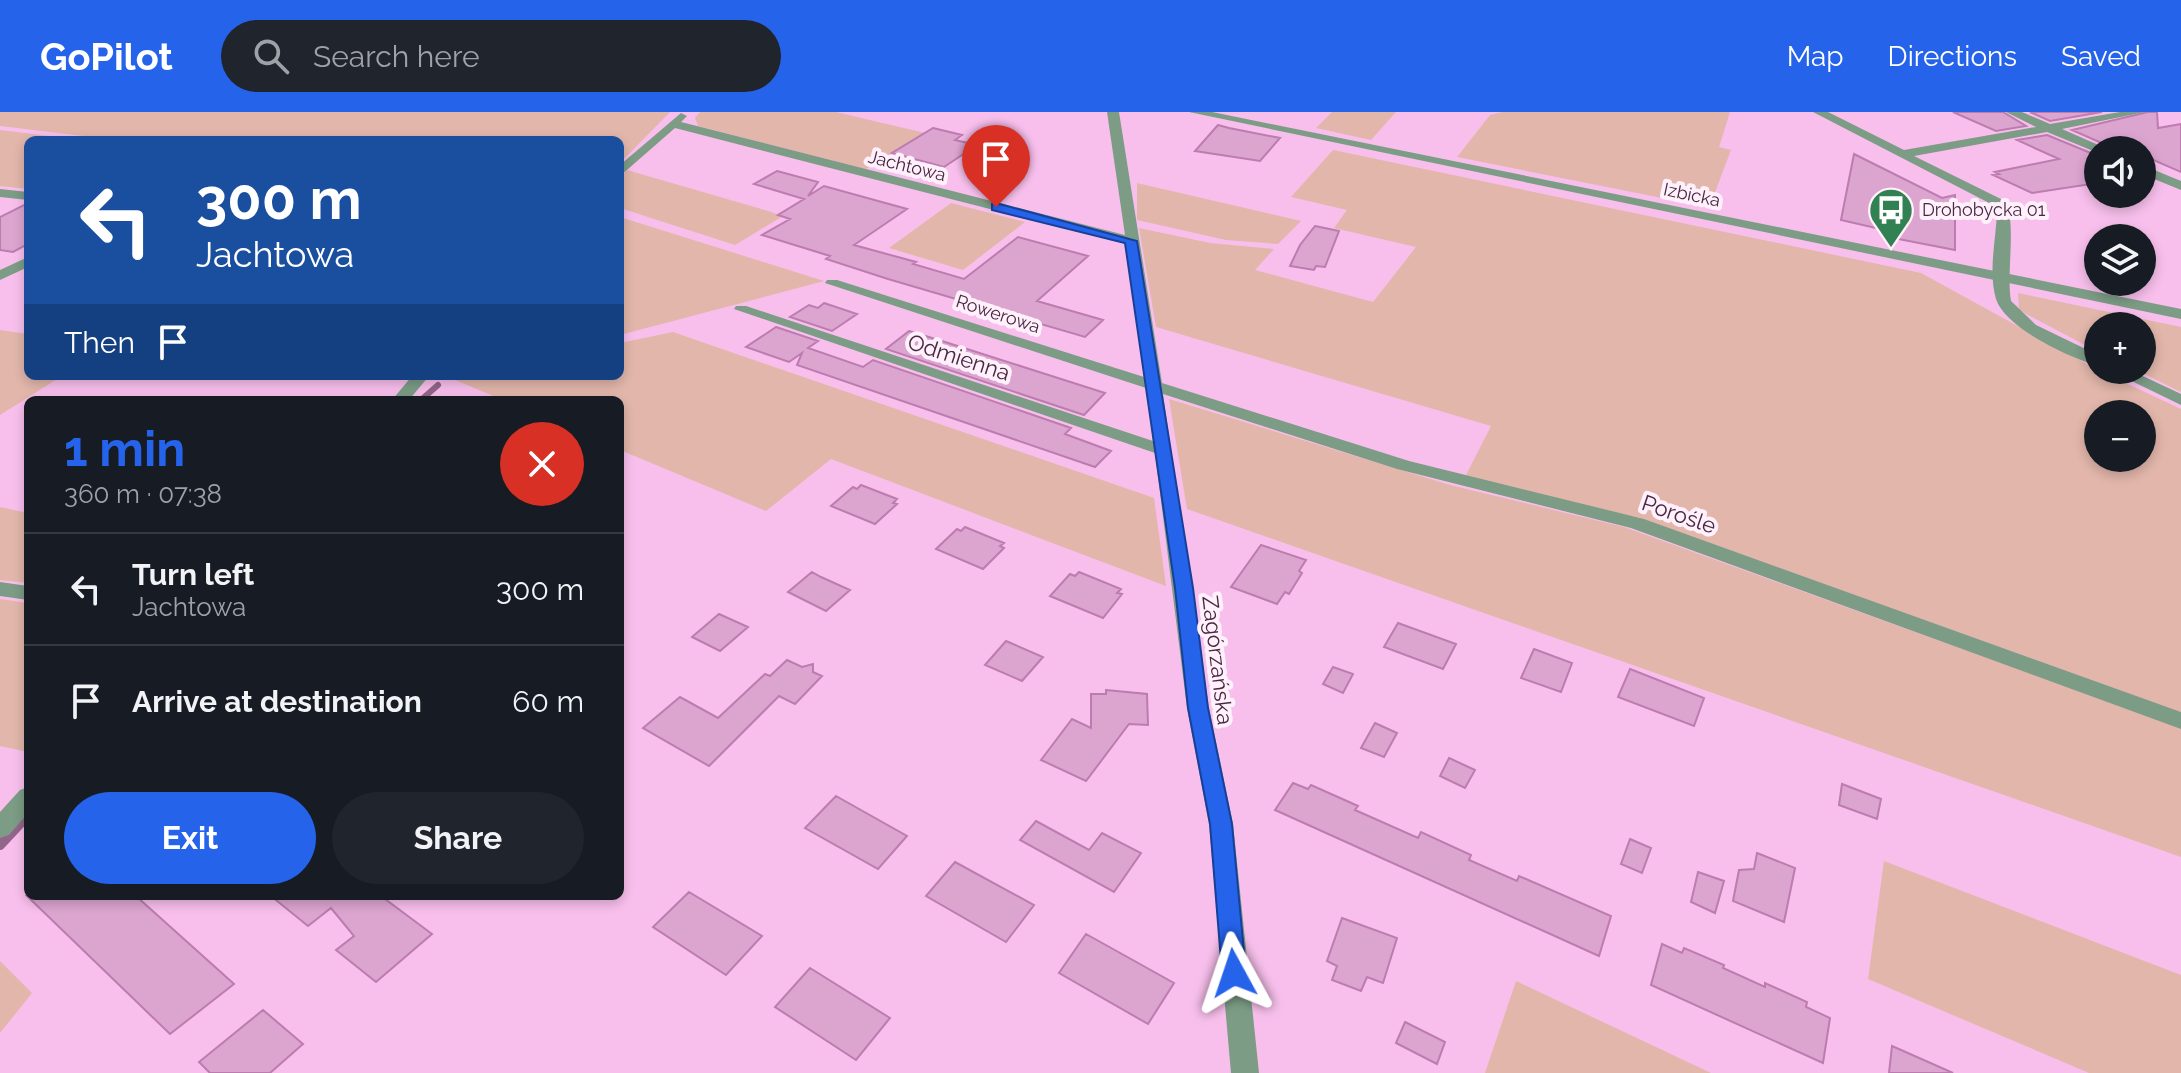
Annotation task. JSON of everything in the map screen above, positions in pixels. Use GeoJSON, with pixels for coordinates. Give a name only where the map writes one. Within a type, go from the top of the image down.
{"type":"FeatureCollection","features":[{"type":"Feature","properties":{"kind":"street"},"geometry":{"type":"LineString","coordinates":[[624,168],[684,112]]}},
{"type":"Feature","properties":{"kind":"street","name":"Zagórzańska"},"geometry":{"type":"LineString","coordinates":[[1113,112],[1184,588],[1198,708],[1221,824],[1245,1073]]}},
{"type":"Feature","properties":{"kind":"street","name":"Izbicka"},"geometry":{"type":"LineString","coordinates":[[1195,112],[2181,314]]}},
{"type":"Feature","properties":{"kind":"street"},"geometry":{"type":"LineString","coordinates":[[1819,112],[2000,204],[2004,212],[2004,303],[2016,317],[2084,353]]}},
{"type":"Feature","properties":{"kind":"street"},"geometry":{"type":"LineString","coordinates":[[2012,112],[2084,143]]}},
{"type":"Feature","properties":{"kind":"street"},"geometry":{"type":"LineString","coordinates":[[1903,154],[2139,112]]}},
{"type":"Feature","properties":{"kind":"street","name":"Jachtowa"},"geometry":{"type":"LineString","coordinates":[[674,124],[1131,241]]}},
{"type":"Feature","properties":{"kind":"street"},"geometry":{"type":"LineString","coordinates":[[2156,175],[2181,186]]}},
{"type":"Feature","properties":{"kind":"street"},"geometry":{"type":"LineString","coordinates":[[0,193],[24,196]]}},
{"type":"Feature","properties":{"kind":"street"},"geometry":{"type":"LineString","coordinates":[[0,276],[24,263]]}},
{"type":"Feature","properties":{"kind":"street","name":"Rowerowa"},"geometry":{"type":"LineString","coordinates":[[832,283],[1151,383]]}},
{"type":"Feature","properties":{"kind":"street","name":"Odmienna"},"geometry":{"type":"LineString","coordinates":[[741,309],[1163,450]]}},
{"type":"Feature","properties":{"kind":"street"},"geometry":{"type":"LineString","coordinates":[[404,396],[418,380]]}},
{"type":"Feature","properties":{"kind":"street","name":"Porośle"},"geometry":{"type":"LineString","coordinates":[[1151,383],[1403,465],[1637,523],[2181,721]]}},
{"type":"Feature","properties":{"kind":"street"},"geometry":{"type":"LineString","coordinates":[[2147,384],[2181,400]]}},
{"type":"Feature","properties":{"kind":"street"},"geometry":{"type":"LineString","coordinates":[[0,589],[24,592]]}},
{"type":"Feature","properties":{"kind":"street"},"geometry":{"type":"LineString","coordinates":[[0,828],[24,801]]}},
{"type":"Feature","properties":{"kind":"shaded area"},"geometry":{"type":"Polygon","coordinates":[[[0,112],[670,112],[624,159],[624,136],[84,136],[0,126],[0,112]]]}},
{"type":"Feature","properties":{"kind":"shaded area"},"geometry":{"type":"Polygon","coordinates":[[[700,112],[836,112],[925,133],[866,169],[698,126],[695,118],[700,112]]]}},
{"type":"Feature","properties":{"kind":"shaded area"},"geometry":{"type":"Polygon","coordinates":[[[1332,112],[1396,112],[1371,140],[1316,128],[1332,112]]]}},
{"type":"Feature","properties":{"kind":"shaded area"},"geometry":{"type":"Polygon","coordinates":[[[1502,112],[1730,112],[1719,147],[1731,150],[1711,203],[1697,205],[1457,157],[1490,115],[1502,112]]]}},
{"type":"Feature","properties":{"kind":"shaded area"},"geometry":{"type":"Polygon","coordinates":[[[0,130],[49,136],[24,136],[24,189],[0,186],[0,130]]]}},
{"type":"Feature","properties":{"kind":"shaded area"},"geometry":{"type":"Polygon","coordinates":[[[1333,150],[1921,273],[2084,362],[2084,384],[2128,384],[2181,409],[2181,712],[1640,518],[1522,493],[1465,477],[1491,426],[1156,327],[1139,228],[1210,243],[1274,249],[1255,270],[1373,302],[1416,247],[1334,228],[1347,210],[1291,197],[1333,150]]]}},
{"type":"Feature","properties":{"kind":"shaded area"},"geometry":{"type":"Polygon","coordinates":[[[627,170],[783,216],[735,245],[624,209],[624,173],[627,170]]]}},
{"type":"Feature","properties":{"kind":"shaded area"},"geometry":{"type":"Polygon","coordinates":[[[1137,183],[1301,221],[1278,244],[1226,240],[1137,220],[1137,183]]]}},
{"type":"Feature","properties":{"kind":"shaded area"},"geometry":{"type":"Polygon","coordinates":[[[951,203],[1025,222],[963,270],[889,248],[951,203]]]}},
{"type":"Feature","properties":{"kind":"shaded area"},"geometry":{"type":"Polygon","coordinates":[[[624,218],[824,281],[624,334],[624,218]]]}},
{"type":"Feature","properties":{"kind":"shaded area"},"geometry":{"type":"Polygon","coordinates":[[[2018,293],[2109,312],[2084,312],[2084,345],[2019,310],[2018,293]]]}},
{"type":"Feature","properties":{"kind":"shaded area"},"geometry":{"type":"Polygon","coordinates":[[[2156,322],[2181,327],[2181,392],[2156,380],[2156,322]]]}},
{"type":"Feature","properties":{"kind":"shaded area"},"geometry":{"type":"Polygon","coordinates":[[[0,330],[24,333],[24,380],[56,380],[30,396],[24,396],[24,400],[0,415],[0,330]]]}},
{"type":"Feature","properties":{"kind":"shaded area"},"geometry":{"type":"Polygon","coordinates":[[[673,332],[1154,498],[1166,586],[831,459],[766,511],[624,452],[624,396],[493,396],[455,380],[624,380],[624,342],[673,332]]]}},
{"type":"Feature","properties":{"kind":"shaded area"},"geometry":{"type":"Polygon","coordinates":[[[1169,399],[1450,485],[1624,527],[2181,728],[2181,857],[1187,509],[1169,399]]]}},
{"type":"Feature","properties":{"kind":"shaded area"},"geometry":{"type":"Polygon","coordinates":[[[0,507],[24,512],[24,583],[0,580],[0,507]]]}},
{"type":"Feature","properties":{"kind":"shaded area"},"geometry":{"type":"Polygon","coordinates":[[[0,599],[24,602],[24,751],[0,746],[0,599]]]}},
{"type":"Feature","properties":{"kind":"shaded area"},"geometry":{"type":"Polygon","coordinates":[[[1884,861],[2181,975],[2181,1073],[2089,1073],[1868,979],[1884,861]]]}},
{"type":"Feature","properties":{"kind":"shaded area"},"geometry":{"type":"Polygon","coordinates":[[[0,961],[32,993],[0,1033],[0,961]]]}},
{"type":"Feature","properties":{"kind":"shaded area"},"geometry":{"type":"Polygon","coordinates":[[[1516,981],[1711,1073],[1485,1073],[1516,981]]]}},
{"type":"Feature","properties":{"kind":"building"},"geometry":{"type":"Polygon","coordinates":[[[1953,112],[2003,112],[2026,126],[1996,131],[1953,112]]]}},
{"type":"Feature","properties":{"kind":"building"},"geometry":{"type":"Polygon","coordinates":[[[2030,112],[2102,112],[2050,121],[2030,112]]]}},
{"type":"Feature","properties":{"kind":"building"},"geometry":{"type":"Polygon","coordinates":[[[2157,112],[2158,128],[2181,124],[2181,172],[2156,161],[2156,136],[2086,136],[2072,130],[2157,112]]]}},
{"type":"Feature","properties":{"kind":"building"},"geometry":{"type":"Polygon","coordinates":[[[1218,125],[1280,138],[1260,161],[1195,151],[1218,125]]]}},
{"type":"Feature","properties":{"kind":"building"},"geometry":{"type":"Polygon","coordinates":[[[933,128],[962,135],[955,140],[977,145],[944,167],[892,153],[933,128]]]}},
{"type":"Feature","properties":{"kind":"building"},"geometry":{"type":"Polygon","coordinates":[[[2047,135],[2084,150],[2084,185],[2032,193],[1993,175],[1999,174],[1995,172],[2059,159],[2017,140],[2047,135]]]}},
{"type":"Feature","properties":{"kind":"building"},"geometry":{"type":"Polygon","coordinates":[[[1854,154],[1942,198],[1955,195],[1955,250],[1888,237],[1889,231],[1841,220],[1854,154]]]}},
{"type":"Feature","properties":{"kind":"building"},"geometry":{"type":"Polygon","coordinates":[[[777,171],[818,182],[808,196],[824,186],[907,209],[854,245],[964,279],[1018,237],[1088,256],[1037,301],[1103,320],[1085,337],[888,279],[826,259],[830,256],[762,235],[790,219],[778,215],[804,199],[754,184],[777,171]]]}},
{"type":"Feature","properties":{"kind":"building"},"geometry":{"type":"Polygon","coordinates":[[[24,205],[24,246],[13,252],[0,250],[0,217],[24,205]]]}},
{"type":"Feature","properties":{"kind":"building"},"geometry":{"type":"Polygon","coordinates":[[[1315,226],[1339,231],[1325,267],[1316,266],[1314,270],[1290,266],[1300,245],[1315,226]]]}},
{"type":"Feature","properties":{"kind":"building"},"geometry":{"type":"Polygon","coordinates":[[[824,303],[857,314],[832,331],[790,317],[809,305],[818,308],[824,303]]]}},
{"type":"Feature","properties":{"kind":"building"},"geometry":{"type":"Polygon","coordinates":[[[776,327],[818,341],[808,348],[863,367],[873,360],[1071,428],[1065,434],[1111,451],[1095,467],[797,365],[802,353],[789,362],[746,347],[776,327]]]}},
{"type":"Feature","properties":{"kind":"building"},"geometry":{"type":"Polygon","coordinates":[[[909,331],[1105,393],[1084,415],[886,349],[909,331]]]}},
{"type":"Feature","properties":{"kind":"building"},"geometry":{"type":"Polygon","coordinates":[[[861,485],[897,499],[893,503],[897,504],[875,524],[831,506],[853,487],[857,489],[861,485]]]}},
{"type":"Feature","properties":{"kind":"building"},"geometry":{"type":"Polygon","coordinates":[[[965,527],[1004,543],[1000,546],[1004,548],[983,569],[936,549],[957,529],[961,531],[965,527]]]}},
{"type":"Feature","properties":{"kind":"building"},"geometry":{"type":"Polygon","coordinates":[[[1261,545],[1306,560],[1289,594],[1285,592],[1277,604],[1231,587],[1261,545]]]}},
{"type":"Feature","properties":{"kind":"building"},"geometry":{"type":"Polygon","coordinates":[[[812,572],[850,590],[826,611],[788,592],[812,572]]]}},
{"type":"Feature","properties":{"kind":"building"},"geometry":{"type":"Polygon","coordinates":[[[1079,572],[1121,589],[1117,593],[1122,594],[1103,618],[1050,596],[1070,574],[1075,576],[1079,572]]]}},
{"type":"Feature","properties":{"kind":"building"},"geometry":{"type":"Polygon","coordinates":[[[719,614],[748,627],[720,651],[692,637],[719,614]]]}},
{"type":"Feature","properties":{"kind":"building"},"geometry":{"type":"Polygon","coordinates":[[[1398,623],[1456,644],[1443,669],[1384,647],[1398,623]]]}},
{"type":"Feature","properties":{"kind":"building"},"geometry":{"type":"Polygon","coordinates":[[[1006,641],[1043,657],[1022,681],[985,665],[1006,641]]]}},
{"type":"Feature","properties":{"kind":"building"},"geometry":{"type":"Polygon","coordinates":[[[1534,649],[1572,663],[1561,692],[1521,678],[1534,649]]]}},
{"type":"Feature","properties":{"kind":"building"},"geometry":{"type":"Polygon","coordinates":[[[787,660],[802,667],[813,664],[813,672],[822,676],[795,704],[779,696],[709,766],[643,728],[680,697],[718,718],[765,674],[770,676],[787,660]]]}},
{"type":"Feature","properties":{"kind":"building"},"geometry":{"type":"Polygon","coordinates":[[[1333,667],[1353,674],[1343,693],[1323,684],[1333,667]]]}},
{"type":"Feature","properties":{"kind":"building"},"geometry":{"type":"Polygon","coordinates":[[[1630,669],[1704,698],[1694,726],[1618,697],[1630,669]]]}},
{"type":"Feature","properties":{"kind":"building"},"geometry":{"type":"Polygon","coordinates":[[[1106,690],[1147,694],[1148,725],[1129,724],[1086,781],[1041,760],[1072,719],[1091,728],[1091,694],[1106,694],[1106,690]]]}},
{"type":"Feature","properties":{"kind":"building"},"geometry":{"type":"Polygon","coordinates":[[[1375,723],[1397,733],[1384,757],[1361,748],[1375,723]]]}},
{"type":"Feature","properties":{"kind":"building"},"geometry":{"type":"Polygon","coordinates":[[[1449,758],[1475,770],[1465,788],[1440,776],[1449,758]]]}},
{"type":"Feature","properties":{"kind":"building"},"geometry":{"type":"Polygon","coordinates":[[[1293,783],[1308,789],[1311,785],[1358,806],[1355,810],[1418,838],[1421,832],[1471,855],[1469,860],[1517,881],[1519,876],[1611,916],[1599,956],[1275,810],[1293,783]]]}},
{"type":"Feature","properties":{"kind":"building"},"geometry":{"type":"Polygon","coordinates":[[[1842,784],[1881,799],[1877,819],[1839,805],[1842,784]]]}},
{"type":"Feature","properties":{"kind":"building"},"geometry":{"type":"Polygon","coordinates":[[[836,796],[907,836],[878,869],[805,828],[836,796]]]}},
{"type":"Feature","properties":{"kind":"building"},"geometry":{"type":"Polygon","coordinates":[[[1036,821],[1089,850],[1102,833],[1141,853],[1114,892],[1020,840],[1036,821]]]}},
{"type":"Feature","properties":{"kind":"building"},"geometry":{"type":"Polygon","coordinates":[[[1630,839],[1651,848],[1642,873],[1621,864],[1630,839]]]}},
{"type":"Feature","properties":{"kind":"building"},"geometry":{"type":"Polygon","coordinates":[[[1757,853],[1795,868],[1784,922],[1733,901],[1739,870],[1754,869],[1757,853]]]}},
{"type":"Feature","properties":{"kind":"building"},"geometry":{"type":"Polygon","coordinates":[[[955,862],[1034,905],[1006,942],[926,896],[955,862]]]}},
{"type":"Feature","properties":{"kind":"building"},"geometry":{"type":"Polygon","coordinates":[[[1698,872],[1724,881],[1715,913],[1691,902],[1698,872]]]}},
{"type":"Feature","properties":{"kind":"building"},"geometry":{"type":"Polygon","coordinates":[[[689,892],[762,936],[726,975],[653,927],[689,892]]]}},
{"type":"Feature","properties":{"kind":"building"},"geometry":{"type":"Polygon","coordinates":[[[31,900],[140,900],[234,984],[170,1034],[31,900]]]}},
{"type":"Feature","properties":{"kind":"building"},"geometry":{"type":"Polygon","coordinates":[[[276,900],[386,900],[432,934],[376,982],[336,950],[354,936],[331,908],[308,926],[276,900]]]}},
{"type":"Feature","properties":{"kind":"building"},"geometry":{"type":"Polygon","coordinates":[[[1342,918],[1397,938],[1383,983],[1367,977],[1361,991],[1332,980],[1337,966],[1327,961],[1342,918]]]}},
{"type":"Feature","properties":{"kind":"building"},"geometry":{"type":"Polygon","coordinates":[[[1086,934],[1174,983],[1148,1024],[1059,973],[1086,934]]]}},
{"type":"Feature","properties":{"kind":"building"},"geometry":{"type":"Polygon","coordinates":[[[1662,944],[1682,953],[1684,948],[1765,987],[1765,983],[1807,1002],[1806,1007],[1830,1018],[1823,1063],[1651,985],[1662,944]]]}},
{"type":"Feature","properties":{"kind":"building"},"geometry":{"type":"Polygon","coordinates":[[[810,968],[890,1018],[856,1060],[775,1007],[810,968]]]}},
{"type":"Feature","properties":{"kind":"building"},"geometry":{"type":"Polygon","coordinates":[[[263,1010],[303,1044],[270,1073],[210,1073],[199,1062],[263,1010]]]}},
{"type":"Feature","properties":{"kind":"building"},"geometry":{"type":"Polygon","coordinates":[[[1405,1022],[1445,1042],[1437,1064],[1396,1043],[1405,1022]]]}},
{"type":"Feature","properties":{"kind":"building"},"geometry":{"type":"Polygon","coordinates":[[[1892,1046],[1953,1073],[1889,1073],[1892,1046]]]}},
{"type":"Feature","properties":{"kind":"waterway"},"geometry":{"type":"LineString","coordinates":[[426,396],[438,385]]}},
{"type":"Feature","properties":{"kind":"waterway"},"geometry":{"type":"LineString","coordinates":[[0,845],[24,819]]}},
{"type":"Feature","properties":{"kind":"place","name":"Drohobycka 01"},"geometry":{"type":"Point","coordinates":[1891,249]}},
{"type":"Feature","properties":{"kind":"route"},"geometry":{"type":"LineString","coordinates":[[996,207],[1131,241],[1184,588],[1198,708],[1221,824],[1234,973]]}}]}
